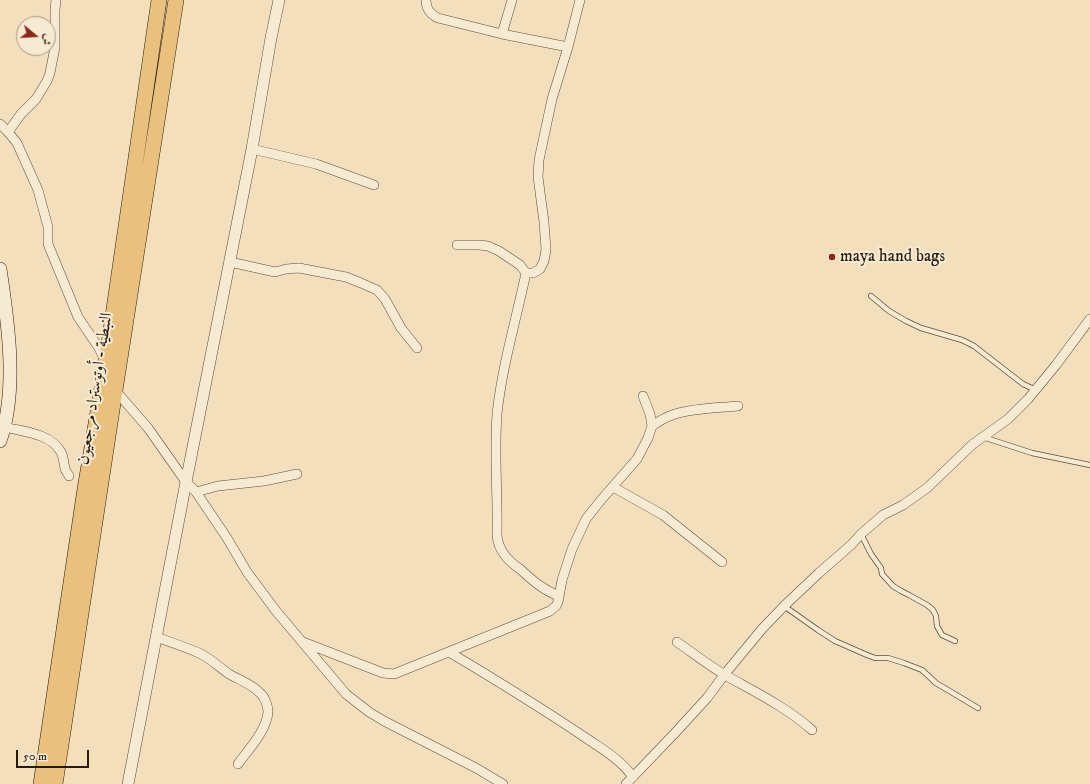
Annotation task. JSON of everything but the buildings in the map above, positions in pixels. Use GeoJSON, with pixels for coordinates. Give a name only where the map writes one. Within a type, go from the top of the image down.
{"type":"FeatureCollection","features":[{"type":"Feature","properties":{"kind":"highway","name":"النبطية - أوتوستراد مرجعيون"},"geometry":{"type":"LineString","coordinates":[[41,784],[84,496],[106,364],[159,0]]}},
{"type":"Feature","properties":{"kind":"highway","name":"النبطية - أوتوستراد مرجعيون"},"geometry":{"type":"LineString","coordinates":[[55,784],[176,0]]}},
{"type":"Feature","properties":{"kind":"main road"},"geometry":{"type":"LineString","coordinates":[[0,269],[4,298],[8,402],[5,428],[0,442]]}},
{"type":"Feature","properties":{"kind":"street"},"geometry":{"type":"LineString","coordinates":[[8,132],[21,114],[36,99],[50,73],[55,47],[56,0]]}},
{"type":"Feature","properties":{"kind":"street"},"geometry":{"type":"LineString","coordinates":[[128,784],[252,149],[279,0]]}},
{"type":"Feature","properties":{"kind":"street"},"geometry":{"type":"LineString","coordinates":[[426,0],[428,11],[438,18],[502,34],[568,47]]}},
{"type":"Feature","properties":{"kind":"street"},"geometry":{"type":"LineString","coordinates":[[502,34],[512,0]]}},
{"type":"Feature","properties":{"kind":"street"},"geometry":{"type":"LineString","coordinates":[[526,274],[533,273],[540,269],[544,261],[546,250],[538,177],[539,160],[552,99],[568,47],[580,0]]}},
{"type":"Feature","properties":{"kind":"street"},"geometry":{"type":"LineString","coordinates":[[0,124],[17,143],[38,190],[48,227],[48,244],[78,317],[99,348],[106,364]]}},
{"type":"Feature","properties":{"kind":"street"},"geometry":{"type":"LineString","coordinates":[[252,149],[316,164],[374,185]]}},
{"type":"Feature","properties":{"kind":"street"},"geometry":{"type":"LineString","coordinates":[[457,245],[479,244],[488,246],[499,251],[520,265],[526,274],[510,342],[498,412],[496,436],[497,536],[498,544],[504,555],[514,565],[538,585],[559,596]]}},
{"type":"Feature","properties":{"kind":"street"},"geometry":{"type":"LineString","coordinates":[[230,262],[275,272],[299,268],[362,283],[377,290],[385,299],[402,328],[417,348]]}},
{"type":"Feature","properties":{"kind":"street"},"geometry":{"type":"LineString","coordinates":[[626,784],[707,698],[724,674],[762,629],[784,606],[883,515],[903,505],[927,488],[973,444],[1008,419],[1036,390],[1090,319]]}},
{"type":"Feature","properties":{"kind":"street"},"geometry":{"type":"LineString","coordinates":[[115,390],[148,428],[186,482],[196,492],[227,538],[247,572],[276,610],[346,694],[384,721],[476,768],[503,784]]}},
{"type":"Feature","properties":{"kind":"street"},"geometry":{"type":"LineString","coordinates":[[302,642],[383,673],[394,674],[550,611],[556,606],[562,580],[572,549],[586,519],[637,459],[648,438],[652,426],[650,414],[643,396]]}},
{"type":"Feature","properties":{"kind":"street"},"geometry":{"type":"LineString","coordinates":[[652,426],[664,418],[674,414],[695,410],[738,406]]}},
{"type":"Feature","properties":{"kind":"street"},"geometry":{"type":"LineString","coordinates":[[5,428],[33,433],[51,440],[62,454],[65,469],[69,476]]}},
{"type":"Feature","properties":{"kind":"street"},"geometry":{"type":"LineString","coordinates":[[196,492],[218,486],[264,481],[297,474]]}},
{"type":"Feature","properties":{"kind":"street"},"geometry":{"type":"LineString","coordinates":[[613,487],[663,515],[722,562]]}},
{"type":"Feature","properties":{"kind":"street"},"geometry":{"type":"LineString","coordinates":[[156,637],[200,654],[229,674],[252,686],[261,693],[267,704],[268,717],[258,738],[238,764]]}},
{"type":"Feature","properties":{"kind":"street"},"geometry":{"type":"LineString","coordinates":[[677,642],[724,674],[782,708],[812,730]]}},
{"type":"Feature","properties":{"kind":"street"},"geometry":{"type":"LineString","coordinates":[[449,652],[568,725],[612,755],[633,776]]}},
{"type":"Feature","properties":{"kind":"lane"},"geometry":{"type":"LineString","coordinates":[[871,296],[889,311],[906,321],[921,328],[962,340],[974,346],[1023,384],[1036,390]]}},
{"type":"Feature","properties":{"kind":"lane"},"geometry":{"type":"LineString","coordinates":[[983,437],[1032,453],[1090,466]]}},
{"type":"Feature","properties":{"kind":"lane"},"geometry":{"type":"LineString","coordinates":[[861,534],[871,554],[881,568],[882,574],[893,586],[933,610],[936,616],[937,626],[942,635],[954,641]]}},
{"type":"Feature","properties":{"kind":"lane"},"geometry":{"type":"LineString","coordinates":[[784,606],[835,641],[867,656],[875,658],[888,658],[922,670],[936,683],[978,708]]}},
{"type":"Feature","properties":{"kind":"place","name":"maya hand bags"},"geometry":{"type":"Point","coordinates":[832,257]}}]}
